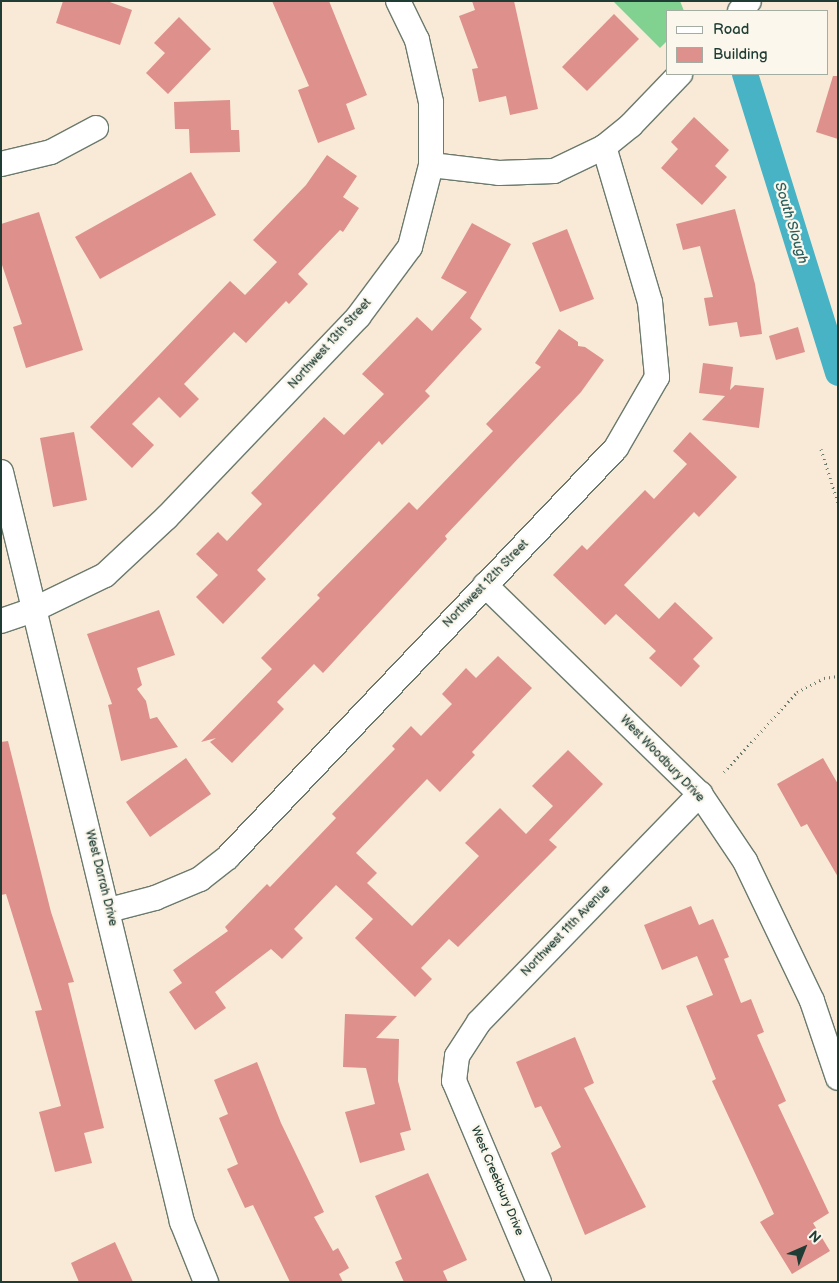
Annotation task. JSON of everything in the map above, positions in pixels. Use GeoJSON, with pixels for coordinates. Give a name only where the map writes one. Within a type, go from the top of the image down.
{"type":"FeatureCollection","features":[{"type":"Feature","properties":{"kind":"street","name":"Northwest 13th Street"},"geometry":{"type":"LineString","coordinates":[[1,621],[35,609],[105,575],[167,517],[358,317],[410,247],[431,164],[431,102],[417,40],[398,1]]}},
{"type":"Feature","properties":{"kind":"street"},"geometry":{"type":"LineString","coordinates":[[431,164],[499,173],[554,171],[604,147],[631,126],[679,75]]}},
{"type":"Feature","properties":{"kind":"street"},"geometry":{"type":"LineString","coordinates":[[1,164],[51,152],[96,128]]}},
{"type":"Feature","properties":{"kind":"street","name":"Northwest 12th Street"},"geometry":{"type":"LineString","coordinates":[[109,910],[155,898],[200,879],[228,856],[616,448],[657,377],[650,302],[604,147]]}},
{"type":"Feature","properties":{"kind":"street","name":"West Darrah Drive"},"geometry":{"type":"LineString","coordinates":[[1,472],[109,910],[182,1222],[206,1282]]}},
{"type":"Feature","properties":{"kind":"street","name":"West Woodbury Drive"},"geometry":{"type":"LineString","coordinates":[[485,585],[700,794],[744,861],[812,1001],[838,1078]]}},
{"type":"Feature","properties":{"kind":"street","name":"Northwest 11th Avenue"},"geometry":{"type":"LineString","coordinates":[[454,1080],[457,1056],[478,1022],[700,794]]}},
{"type":"Feature","properties":{"kind":"street","name":"West Creekbury Drive"},"geometry":{"type":"LineString","coordinates":[[454,1080],[539,1282]]}},
{"type":"Feature","properties":{"kind":"path"},"geometry":{"type":"LineString","coordinates":[[821,449],[838,503]]}},
{"type":"Feature","properties":{"kind":"path"},"geometry":{"type":"LineString","coordinates":[[724,772],[797,692],[824,678],[838,676]]}},
{"type":"Feature","properties":{"kind":"green space"},"geometry":{"type":"Polygon","coordinates":[[[613,1],[680,1],[684,10],[666,10],[666,42],[660,48],[613,1]]]}},
{"type":"Feature","properties":{"kind":"building"},"geometry":{"type":"Polygon","coordinates":[[[63,1],[107,1],[132,10],[120,45],[56,23],[63,1]]]}},
{"type":"Feature","properties":{"kind":"building"},"geometry":{"type":"Polygon","coordinates":[[[272,1],[329,1],[367,95],[346,104],[355,129],[318,143],[298,90],[309,86],[272,1]]]}},
{"type":"Feature","properties":{"kind":"building"},"geometry":{"type":"Polygon","coordinates":[[[472,1],[514,1],[538,109],[510,115],[506,96],[479,102],[472,69],[478,68],[459,16],[475,10],[472,1]]]}},
{"type":"Feature","properties":{"kind":"building"},"geometry":{"type":"Polygon","coordinates":[[[614,14],[639,39],[587,91],[562,67],[614,14]]]}},
{"type":"Feature","properties":{"kind":"building"},"geometry":{"type":"Polygon","coordinates":[[[179,17],[211,49],[168,94],[146,73],[165,53],[154,43],[179,17]]]}},
{"type":"Feature","properties":{"kind":"building"},"geometry":{"type":"Polygon","coordinates":[[[833,76],[838,76],[838,139],[816,132],[833,76]]]}},
{"type":"Feature","properties":{"kind":"building"},"geometry":{"type":"Polygon","coordinates":[[[230,100],[231,130],[239,130],[240,152],[190,153],[189,129],[175,129],[174,102],[230,100]]]}},
{"type":"Feature","properties":{"kind":"building"},"geometry":{"type":"Polygon","coordinates":[[[694,117],[729,150],[715,166],[727,177],[702,205],[661,168],[678,149],[671,142],[694,117]]]}},
{"type":"Feature","properties":{"kind":"building"},"geometry":{"type":"Polygon","coordinates":[[[327,155],[357,176],[343,197],[359,208],[343,232],[340,230],[298,274],[308,284],[289,304],[286,301],[246,343],[234,332],[184,384],[199,399],[180,418],[159,397],[132,424],[154,445],[132,468],[90,427],[230,281],[245,295],[277,262],[253,240],[306,185],[327,155]]]}},
{"type":"Feature","properties":{"kind":"building"},"geometry":{"type":"Polygon","coordinates":[[[191,172],[216,215],[100,279],[75,237],[191,172]]]}},
{"type":"Feature","properties":{"kind":"building"},"geometry":{"type":"Polygon","coordinates":[[[735,209],[755,284],[762,334],[740,337],[737,322],[709,326],[704,298],[713,297],[700,246],[683,250],[676,224],[735,209]]]}},
{"type":"Feature","properties":{"kind":"building"},"geometry":{"type":"Polygon","coordinates":[[[39,212],[83,350],[26,368],[13,327],[22,324],[1,262],[1,224],[39,212]]]}},
{"type":"Feature","properties":{"kind":"building"},"geometry":{"type":"Polygon","coordinates":[[[472,223],[511,244],[470,318],[482,329],[425,391],[430,396],[382,445],[379,441],[257,570],[266,579],[223,624],[196,597],[218,575],[196,554],[218,532],[227,541],[262,504],[251,493],[324,417],[344,435],[384,394],[362,374],[417,317],[432,331],[467,292],[441,278],[472,223]]]}},
{"type":"Feature","properties":{"kind":"building"},"geometry":{"type":"Polygon","coordinates":[[[567,229],[594,299],[560,312],[532,243],[567,229]]]}},
{"type":"Feature","properties":{"kind":"building"},"geometry":{"type":"Polygon","coordinates":[[[798,327],[805,352],[776,360],[769,336],[798,327]]]}},
{"type":"Feature","properties":{"kind":"building"},"geometry":{"type":"Polygon","coordinates":[[[559,329],[578,342],[578,346],[585,347],[604,360],[581,392],[445,536],[447,539],[323,673],[314,664],[277,702],[284,709],[232,763],[210,742],[216,738],[201,742],[272,669],[261,658],[320,598],[317,595],[409,502],[417,510],[493,431],[486,424],[541,367],[535,363],[559,329]]]}},
{"type":"Feature","properties":{"kind":"building"},"geometry":{"type":"Polygon","coordinates":[[[703,363],[733,367],[730,390],[735,385],[764,388],[759,428],[702,420],[725,396],[699,393],[703,363]]]}},
{"type":"Feature","properties":{"kind":"building"},"geometry":{"type":"Polygon","coordinates":[[[74,432],[87,500],[53,507],[40,438],[74,432]]]}},
{"type":"Feature","properties":{"kind":"building"},"geometry":{"type":"Polygon","coordinates":[[[690,432],[737,477],[699,517],[694,512],[624,585],[659,619],[675,602],[713,638],[693,659],[700,666],[681,687],[649,658],[656,651],[616,614],[605,625],[553,575],[582,545],[587,550],[645,490],[654,499],[687,464],[673,451],[690,432]]]}},
{"type":"Feature","properties":{"kind":"building"},"geometry":{"type":"Polygon","coordinates":[[[159,610],[175,655],[137,668],[142,685],[137,689],[146,701],[150,719],[157,717],[178,747],[121,761],[108,705],[112,704],[87,634],[159,610]]]}},
{"type":"Feature","properties":{"kind":"building"},"geometry":{"type":"Polygon","coordinates":[[[498,656],[532,688],[472,752],[475,755],[440,792],[427,779],[356,853],[377,873],[367,883],[412,926],[479,856],[465,843],[500,808],[526,834],[553,806],[532,786],[568,750],[603,784],[549,840],[557,847],[458,947],[449,939],[421,968],[432,979],[415,997],[355,938],[373,919],[336,885],[294,929],[303,938],[282,959],[271,949],[215,992],[226,1008],[195,1030],[169,992],[182,983],[173,970],[228,931],[225,927],[267,884],[270,887],[336,818],[332,814],[395,749],[392,746],[411,726],[421,736],[452,704],[442,694],[466,668],[476,678],[498,656]]]}},
{"type":"Feature","properties":{"kind":"building"},"geometry":{"type":"Polygon","coordinates":[[[8,741],[51,912],[74,982],[68,983],[104,1128],[84,1133],[92,1163],[55,1172],[39,1112],[61,1106],[35,1011],[42,1010],[6,894],[1,895],[1,742],[8,741]]]}},
{"type":"Feature","properties":{"kind":"building"},"geometry":{"type":"Polygon","coordinates":[[[186,758],[211,794],[150,837],[126,802],[186,758]]]}},
{"type":"Feature","properties":{"kind":"building"},"geometry":{"type":"Polygon","coordinates":[[[823,758],[838,784],[838,877],[807,824],[801,827],[777,784],[823,758]]]}},
{"type":"Feature","properties":{"kind":"building"},"geometry":{"type":"Polygon","coordinates":[[[691,906],[699,925],[713,919],[729,957],[724,959],[741,1003],[751,999],[764,1032],[757,1035],[786,1101],[778,1105],[829,1213],[813,1223],[830,1251],[792,1274],[760,1222],[774,1214],[712,1081],[716,1079],[686,1006],[713,995],[697,956],[662,970],[644,925],[691,906]]]}},
{"type":"Feature","properties":{"kind":"building"},"geometry":{"type":"Polygon","coordinates":[[[345,1014],[397,1016],[376,1038],[399,1039],[398,1081],[411,1130],[400,1133],[405,1150],[360,1163],[345,1112],[375,1104],[366,1068],[343,1067],[345,1014]]]}},
{"type":"Feature","properties":{"kind":"building"},"geometry":{"type":"Polygon","coordinates":[[[575,1037],[594,1083],[584,1088],[646,1207],[585,1235],[551,1153],[561,1147],[541,1106],[535,1108],[516,1062],[575,1037]]]}},
{"type":"Feature","properties":{"kind":"building"},"geometry":{"type":"Polygon","coordinates":[[[257,1062],[281,1123],[324,1212],[314,1217],[333,1251],[338,1248],[349,1268],[339,1274],[343,1282],[290,1282],[253,1205],[245,1208],[227,1169],[238,1164],[219,1118],[228,1114],[214,1080],[257,1062]]]}},
{"type":"Feature","properties":{"kind":"building"},"geometry":{"type":"Polygon","coordinates":[[[428,1173],[467,1260],[443,1271],[448,1282],[404,1282],[395,1262],[402,1259],[375,1196],[428,1173]]]}},
{"type":"Feature","properties":{"kind":"building"},"geometry":{"type":"Polygon","coordinates":[[[115,1242],[133,1282],[79,1282],[71,1263],[115,1242]]]}},
{"type":"Feature","properties":{"kind":"waterway","name":"South Slough"},"geometry":{"type":"LineString","coordinates":[[745,75],[838,373]]}}]}
